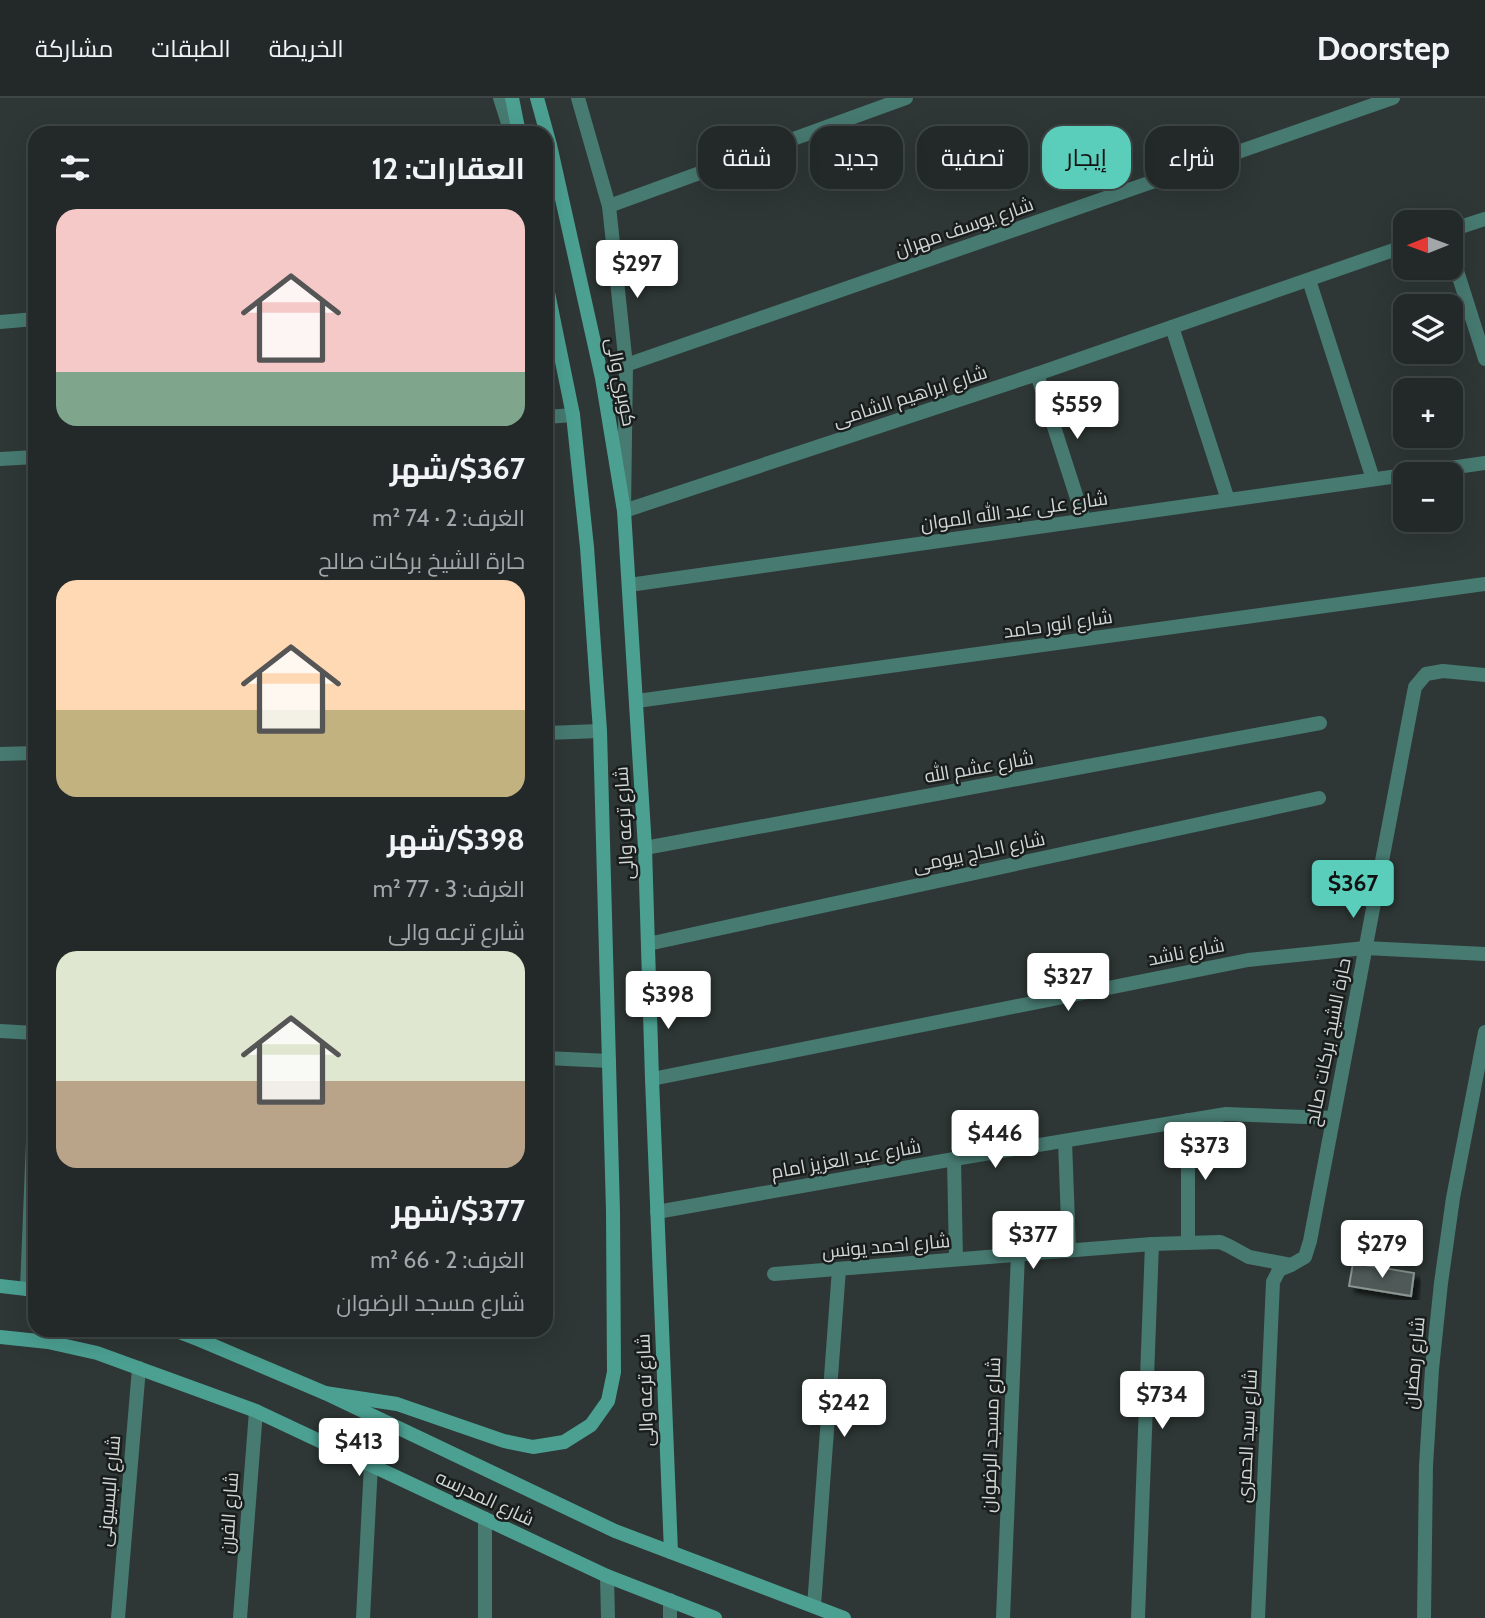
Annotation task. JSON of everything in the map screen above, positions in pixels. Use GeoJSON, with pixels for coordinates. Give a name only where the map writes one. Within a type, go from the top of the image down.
{"type":"FeatureCollection","features":[{"type":"Feature","properties":{"kind":"main road"},"geometry":{"type":"LineString","coordinates":[[512,98],[518,126]]}},
{"type":"Feature","properties":{"kind":"main road","name":"كوبري والى"},"geometry":{"type":"LineString","coordinates":[[537,98],[545,126]]}},
{"type":"Feature","properties":{"kind":"main road","name":"كوبري والى"},"geometry":{"type":"LineString","coordinates":[[553,158],[602,378],[624,511]]}},
{"type":"Feature","properties":{"kind":"main road","name":"شارع ترعه والى"},"geometry":{"type":"LineString","coordinates":[[325,1393],[397,1404],[505,1441],[533,1447],[564,1442],[592,1425],[608,1401],[614,1372],[613,1211],[600,731],[587,547],[573,415],[553,317]]}},
{"type":"Feature","properties":{"kind":"main road","name":"شارع ترعه والى"},"geometry":{"type":"LineString","coordinates":[[624,511],[645,848],[671,1552]]}},
{"type":"Feature","properties":{"kind":"main road"},"geometry":{"type":"LineString","coordinates":[[0,1286],[28,1289]]}},
{"type":"Feature","properties":{"kind":"main road","name":"شارع المدرسه"},"geometry":{"type":"LineString","coordinates":[[0,1337],[48,1342],[97,1353],[256,1411],[607,1576],[715,1618]]}},
{"type":"Feature","properties":{"kind":"main road","name":"شارع المدرسه"},"geometry":{"type":"LineString","coordinates":[[204,1337],[615,1531],[844,1618]]}},
{"type":"Feature","properties":{"kind":"street"},"geometry":{"type":"LineString","coordinates":[[500,98],[509,126]]}},
{"type":"Feature","properties":{"kind":"street","name":"شارع ترعه والى"},"geometry":{"type":"LineString","coordinates":[[578,98],[609,206],[626,365],[624,511]]}},
{"type":"Feature","properties":{"kind":"street"},"geometry":{"type":"LineString","coordinates":[[609,206],[906,98]]}},
{"type":"Feature","properties":{"kind":"street","name":"شارع يوسف مهران"},"geometry":{"type":"LineString","coordinates":[[626,365],[1393,98]]}},
{"type":"Feature","properties":{"kind":"street"},"geometry":{"type":"LineString","coordinates":[[1463,226],[1485,219]]}},
{"type":"Feature","properties":{"kind":"street","name":"شارع ابراهيم الشامى"},"geometry":{"type":"LineString","coordinates":[[624,511],[1393,250]]}},
{"type":"Feature","properties":{"kind":"street"},"geometry":{"type":"LineString","coordinates":[[1309,280],[1373,479]]}},
{"type":"Feature","properties":{"kind":"street"},"geometry":{"type":"LineString","coordinates":[[1462,280],[1480,328],[1485,359]]}},
{"type":"Feature","properties":{"kind":"street"},"geometry":{"type":"LineString","coordinates":[[0,322],[28,320]]}},
{"type":"Feature","properties":{"kind":"street"},"geometry":{"type":"LineString","coordinates":[[1172,327],[1228,500]]}},
{"type":"Feature","properties":{"kind":"street"},"geometry":{"type":"LineString","coordinates":[[1037,373],[1084,520]]}},
{"type":"Feature","properties":{"kind":"street"},"geometry":{"type":"LineString","coordinates":[[553,416],[573,415]]}},
{"type":"Feature","properties":{"kind":"street"},"geometry":{"type":"LineString","coordinates":[[0,460],[28,458]]}},
{"type":"Feature","properties":{"kind":"street","name":"شارع على عبد الله الموان"},"geometry":{"type":"LineString","coordinates":[[1463,466],[1485,463]]}},
{"type":"Feature","properties":{"kind":"street","name":"شارع على عبد الله الموان"},"geometry":{"type":"LineString","coordinates":[[629,585],[1393,476]]}},
{"type":"Feature","properties":{"kind":"street","name":"شارع انور حامد"},"geometry":{"type":"LineString","coordinates":[[637,701],[1485,584]]}},
{"type":"Feature","properties":{"kind":"street","name":"حارة الشيخ بركات صالح"},"geometry":{"type":"LineString","coordinates":[[1291,1265],[1305,1257],[1310,1241],[1415,687],[1426,674],[1443,671],[1485,674]]}},
{"type":"Feature","properties":{"kind":"street","name":"شارع عشم الله"},"geometry":{"type":"LineString","coordinates":[[645,848],[1320,723]]}},
{"type":"Feature","properties":{"kind":"street"},"geometry":{"type":"LineString","coordinates":[[553,733],[600,731]]}},
{"type":"Feature","properties":{"kind":"street"},"geometry":{"type":"LineString","coordinates":[[0,754],[28,753]]}},
{"type":"Feature","properties":{"kind":"street","name":"شارع الحاج بيومى"},"geometry":{"type":"LineString","coordinates":[[648,944],[1319,798]]}},
{"type":"Feature","properties":{"kind":"street","name":"شارع ناشد"},"geometry":{"type":"LineString","coordinates":[[652,1079],[1248,960],[1365,948],[1485,954]]}},
{"type":"Feature","properties":{"kind":"street"},"geometry":{"type":"LineString","coordinates":[[0,1031],[28,1033]]}},
{"type":"Feature","properties":{"kind":"street","name":"شارع رمضان"},"geometry":{"type":"LineString","coordinates":[[1424,1618],[1426,1466],[1432,1369],[1453,1198],[1485,1032]]}},
{"type":"Feature","properties":{"kind":"street"},"geometry":{"type":"LineString","coordinates":[[553,1058],[609,1061]]}},
{"type":"Feature","properties":{"kind":"street","name":"شارع عبد العزيز امام"},"geometry":{"type":"LineString","coordinates":[[657,1212],[1226,1114],[1333,1118]]}},
{"type":"Feature","properties":{"kind":"street"},"geometry":{"type":"LineString","coordinates":[[1188,1121],[1188,1243]]}},
{"type":"Feature","properties":{"kind":"street"},"geometry":{"type":"LineString","coordinates":[[1065,1141],[1069,1250]]}},
{"type":"Feature","properties":{"kind":"street"},"geometry":{"type":"LineString","coordinates":[[954,1160],[956,1259]]}},
{"type":"Feature","properties":{"kind":"street","name":"شارع احمد يونس"},"geometry":{"type":"LineString","coordinates":[[774,1274],[1152,1244],[1220,1242],[1249,1257],[1291,1265]]}},
{"type":"Feature","properties":{"kind":"street"},"geometry":{"type":"LineString","coordinates":[[1138,1618],[1152,1244]]}},
{"type":"Feature","properties":{"kind":"street","name":"شارع مسجد الرضوان"},"geometry":{"type":"LineString","coordinates":[[1003,1618],[1018,1254]]}},
{"type":"Feature","properties":{"kind":"street","name":"شارع سيد الحمرى"},"geometry":{"type":"LineString","coordinates":[[1258,1618],[1273,1282],[1279,1270],[1291,1265]]}},
{"type":"Feature","properties":{"kind":"street"},"geometry":{"type":"LineString","coordinates":[[814,1606],[839,1269]]}},
{"type":"Feature","properties":{"kind":"street","name":"شارع البسيونى"},"geometry":{"type":"LineString","coordinates":[[118,1618],[139,1368]]}},
{"type":"Feature","properties":{"kind":"street","name":"شارع الفرن"},"geometry":{"type":"LineString","coordinates":[[240,1618],[256,1411]]}},
{"type":"Feature","properties":{"kind":"street"},"geometry":{"type":"LineString","coordinates":[[363,1618],[371,1465]]}},
{"type":"Feature","properties":{"kind":"street"},"geometry":{"type":"LineString","coordinates":[[485,1519],[485,1618]]}},
{"type":"Feature","properties":{"kind":"street"},"geometry":{"type":"LineString","coordinates":[[607,1576],[608,1618]]}},
{"type":"Feature","properties":{"kind":"street"},"geometry":{"type":"LineString","coordinates":[[670,1600],[670,1618]]}},
{"type":"Feature","properties":{"kind":"building"},"geometry":{"type":"Polygon","coordinates":[[[1353,1263],[1414,1273],[1411,1296],[1349,1286],[1353,1263]]]}}]}
